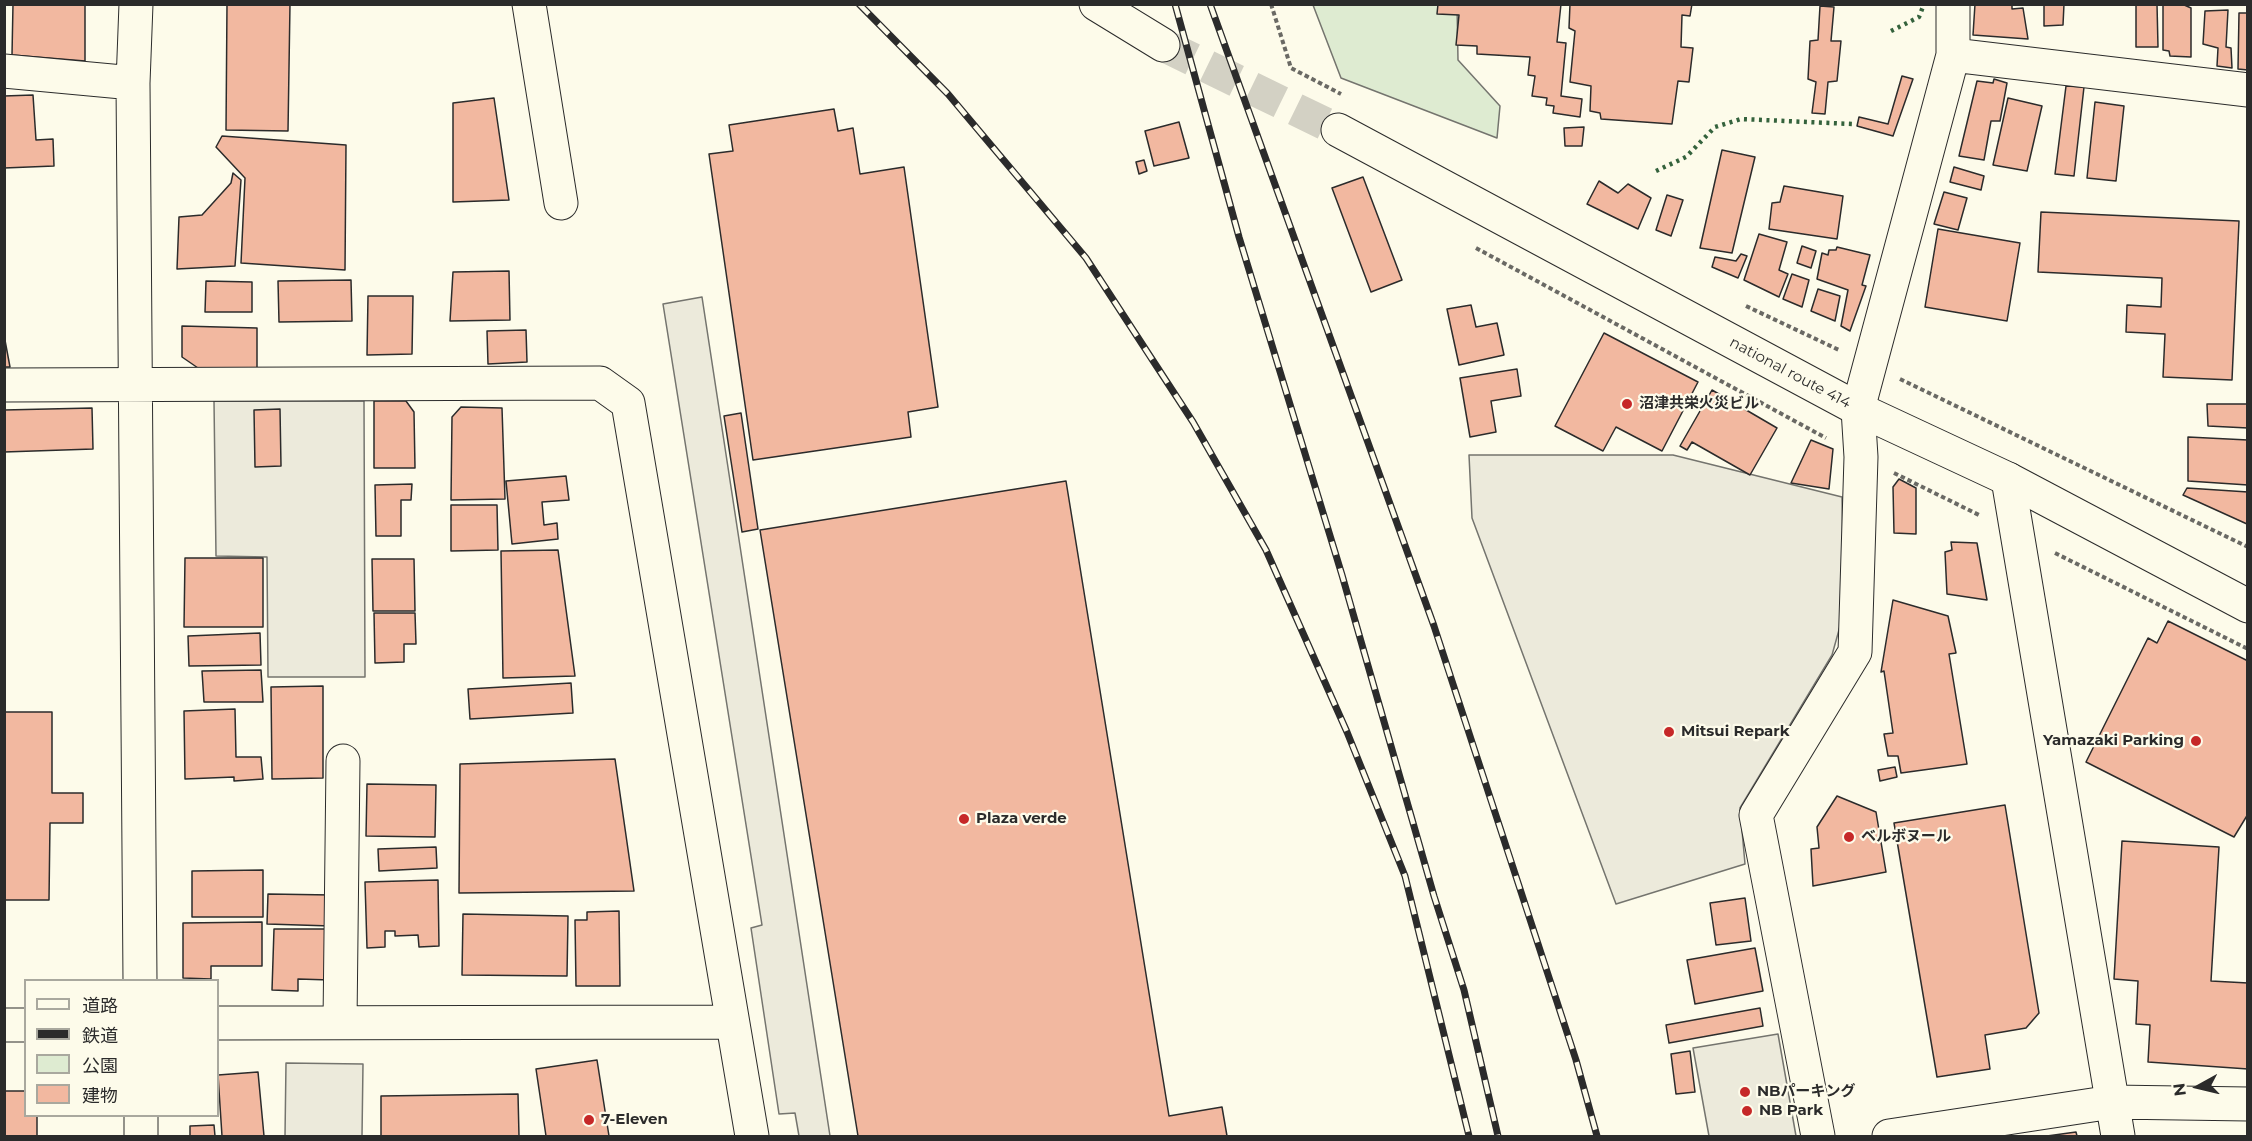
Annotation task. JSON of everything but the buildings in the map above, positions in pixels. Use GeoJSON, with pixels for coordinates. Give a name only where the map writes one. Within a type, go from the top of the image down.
{"type":"FeatureCollection","features":[{"type":"Feature","properties":{"kind":"main road"},"geometry":{"type":"LineString","coordinates":[[136,4],[133,83],[140,979]]}},
{"type":"Feature","properties":{"kind":"main road"},"geometry":{"type":"LineString","coordinates":[[529,4],[561,204]]}},
{"type":"Feature","properties":{"kind":"main road"},"geometry":{"type":"LineString","coordinates":[[1096,4],[1163,45]]}},
{"type":"Feature","properties":{"kind":"main road"},"geometry":{"type":"LineString","coordinates":[[1818,1137],[1756,815],[1855,652],[1861,457],[1858,409],[1953,55],[1953,4]]}},
{"type":"Feature","properties":{"kind":"main road"},"geometry":{"type":"LineString","coordinates":[[1953,55],[2247,90]]}},
{"type":"Feature","properties":{"kind":"main road"},"geometry":{"type":"LineString","coordinates":[[4,71],[133,83]]}},
{"type":"Feature","properties":{"kind":"main road","name":"national route 414"},"geometry":{"type":"LineString","coordinates":[[1338,130],[1858,409],[2008,479],[2247,606]]}},
{"type":"Feature","properties":{"kind":"main road"},"geometry":{"type":"LineString","coordinates":[[4,385],[600,383],[628,403],[752,1137]]}},
{"type":"Feature","properties":{"kind":"main road"},"geometry":{"type":"LineString","coordinates":[[2008,479],[2118,1137]]}},
{"type":"Feature","properties":{"kind":"main road"},"geometry":{"type":"LineString","coordinates":[[340,1022],[343,761]]}},
{"type":"Feature","properties":{"kind":"main road"},"geometry":{"type":"LineString","coordinates":[[219,1023],[732,1022]]}},
{"type":"Feature","properties":{"kind":"main road"},"geometry":{"type":"LineString","coordinates":[[4,1025],[24,1024]]}},
{"type":"Feature","properties":{"kind":"main road"},"geometry":{"type":"LineString","coordinates":[[1889,1137],[2112,1102],[2247,1104]]}},
{"type":"Feature","properties":{"kind":"main road"},"geometry":{"type":"LineString","coordinates":[[141,1117],[141,1137]]}},
{"type":"Feature","properties":{"kind":"path"},"geometry":{"type":"LineString","coordinates":[[1271,4],[1291,68],[1343,95]]}},
{"type":"Feature","properties":{"kind":"path"},"geometry":{"type":"LineString","coordinates":[[1739,303],[2247,547]]}},
{"type":"Feature","properties":{"kind":"green space"},"geometry":{"type":"Polygon","coordinates":[[[1313,5],[1457,5],[1458,60],[1500,106],[1497,138],[1341,78],[1313,5]]]}},
{"type":"Feature","properties":{"kind":"shaded area"},"geometry":{"type":"Polygon","coordinates":[[[702,297],[830,1136],[799,1136],[795,1113],[779,1114],[751,928],[762,925],[663,304],[702,297]]]}},
{"type":"Feature","properties":{"kind":"shaded area"},"geometry":{"type":"Polygon","coordinates":[[[214,401],[364,401],[365,677],[268,677],[267,557],[216,556],[214,401]]]}},
{"type":"Feature","properties":{"kind":"shaded area","name":"Mitsui Repark"},"geometry":{"type":"Polygon","coordinates":[[[1469,455],[1673,455],[1842,497],[1844,612],[1832,655],[1740,808],[1745,864],[1616,904],[1472,518],[1469,455]]]}},
{"type":"Feature","properties":{"kind":"shaded area","name":"NBパーキング"},"geometry":{"type":"Polygon","coordinates":[[[1778,1034],[1796,1136],[1709,1136],[1693,1048],[1778,1034]]]}},
{"type":"Feature","properties":{"kind":"shaded area"},"geometry":{"type":"Polygon","coordinates":[[[286,1063],[363,1064],[362,1136],[285,1136],[286,1063]]]}},
{"type":"Feature","properties":{"kind":"tunnel"},"geometry":{"type":"LineString","coordinates":[[1163,45],[1338,130]]}},
{"type":"Feature","properties":{"kind":"railway"},"geometry":{"type":"LineString","coordinates":[[859,4],[948,94],[1086,258],[1193,422],[1266,550],[1347,732],[1405,876],[1469,1136]]}},
{"type":"Feature","properties":{"kind":"railway"},"geometry":{"type":"LineString","coordinates":[[1175,4],[1239,237],[1342,575],[1434,896],[1464,990],[1498,1136]]}},
{"type":"Feature","properties":{"kind":"railway"},"geometry":{"type":"LineString","coordinates":[[1210,4],[1434,626],[1576,1060],[1597,1136]]}},
{"type":"Feature","properties":{"kind":"hedge"},"geometry":{"type":"LineString","coordinates":[[1891,31],[1919,17],[1924,4]]}},
{"type":"Feature","properties":{"kind":"hedge"},"geometry":{"type":"LineString","coordinates":[[1656,171],[1686,157],[1715,127],[1741,119],[1852,124]]}},
{"type":"Feature","properties":{"kind":"place","name":"沼津共栄火災ビル"},"geometry":{"type":"Point","coordinates":[1627,404]}},
{"type":"Feature","properties":{"kind":"place","name":"Mitsui Repark"},"geometry":{"type":"Point","coordinates":[1669,732]}},
{"type":"Feature","properties":{"kind":"place","name":"Yamazaki Parking"},"geometry":{"type":"Point","coordinates":[2196,741]}},
{"type":"Feature","properties":{"kind":"place","name":"Plaza verde"},"geometry":{"type":"Point","coordinates":[964,819]}},
{"type":"Feature","properties":{"kind":"place","name":"ベルボヌール"},"geometry":{"type":"Point","coordinates":[1849,837]}},
{"type":"Feature","properties":{"kind":"place","name":"NBパーキング"},"geometry":{"type":"Point","coordinates":[1745,1092]}},
{"type":"Feature","properties":{"kind":"place","name":"NB Park"},"geometry":{"type":"Point","coordinates":[1747,1111]}},
{"type":"Feature","properties":{"kind":"place","name":"7-Eleven"},"geometry":{"type":"Point","coordinates":[589,1120]}}]}
